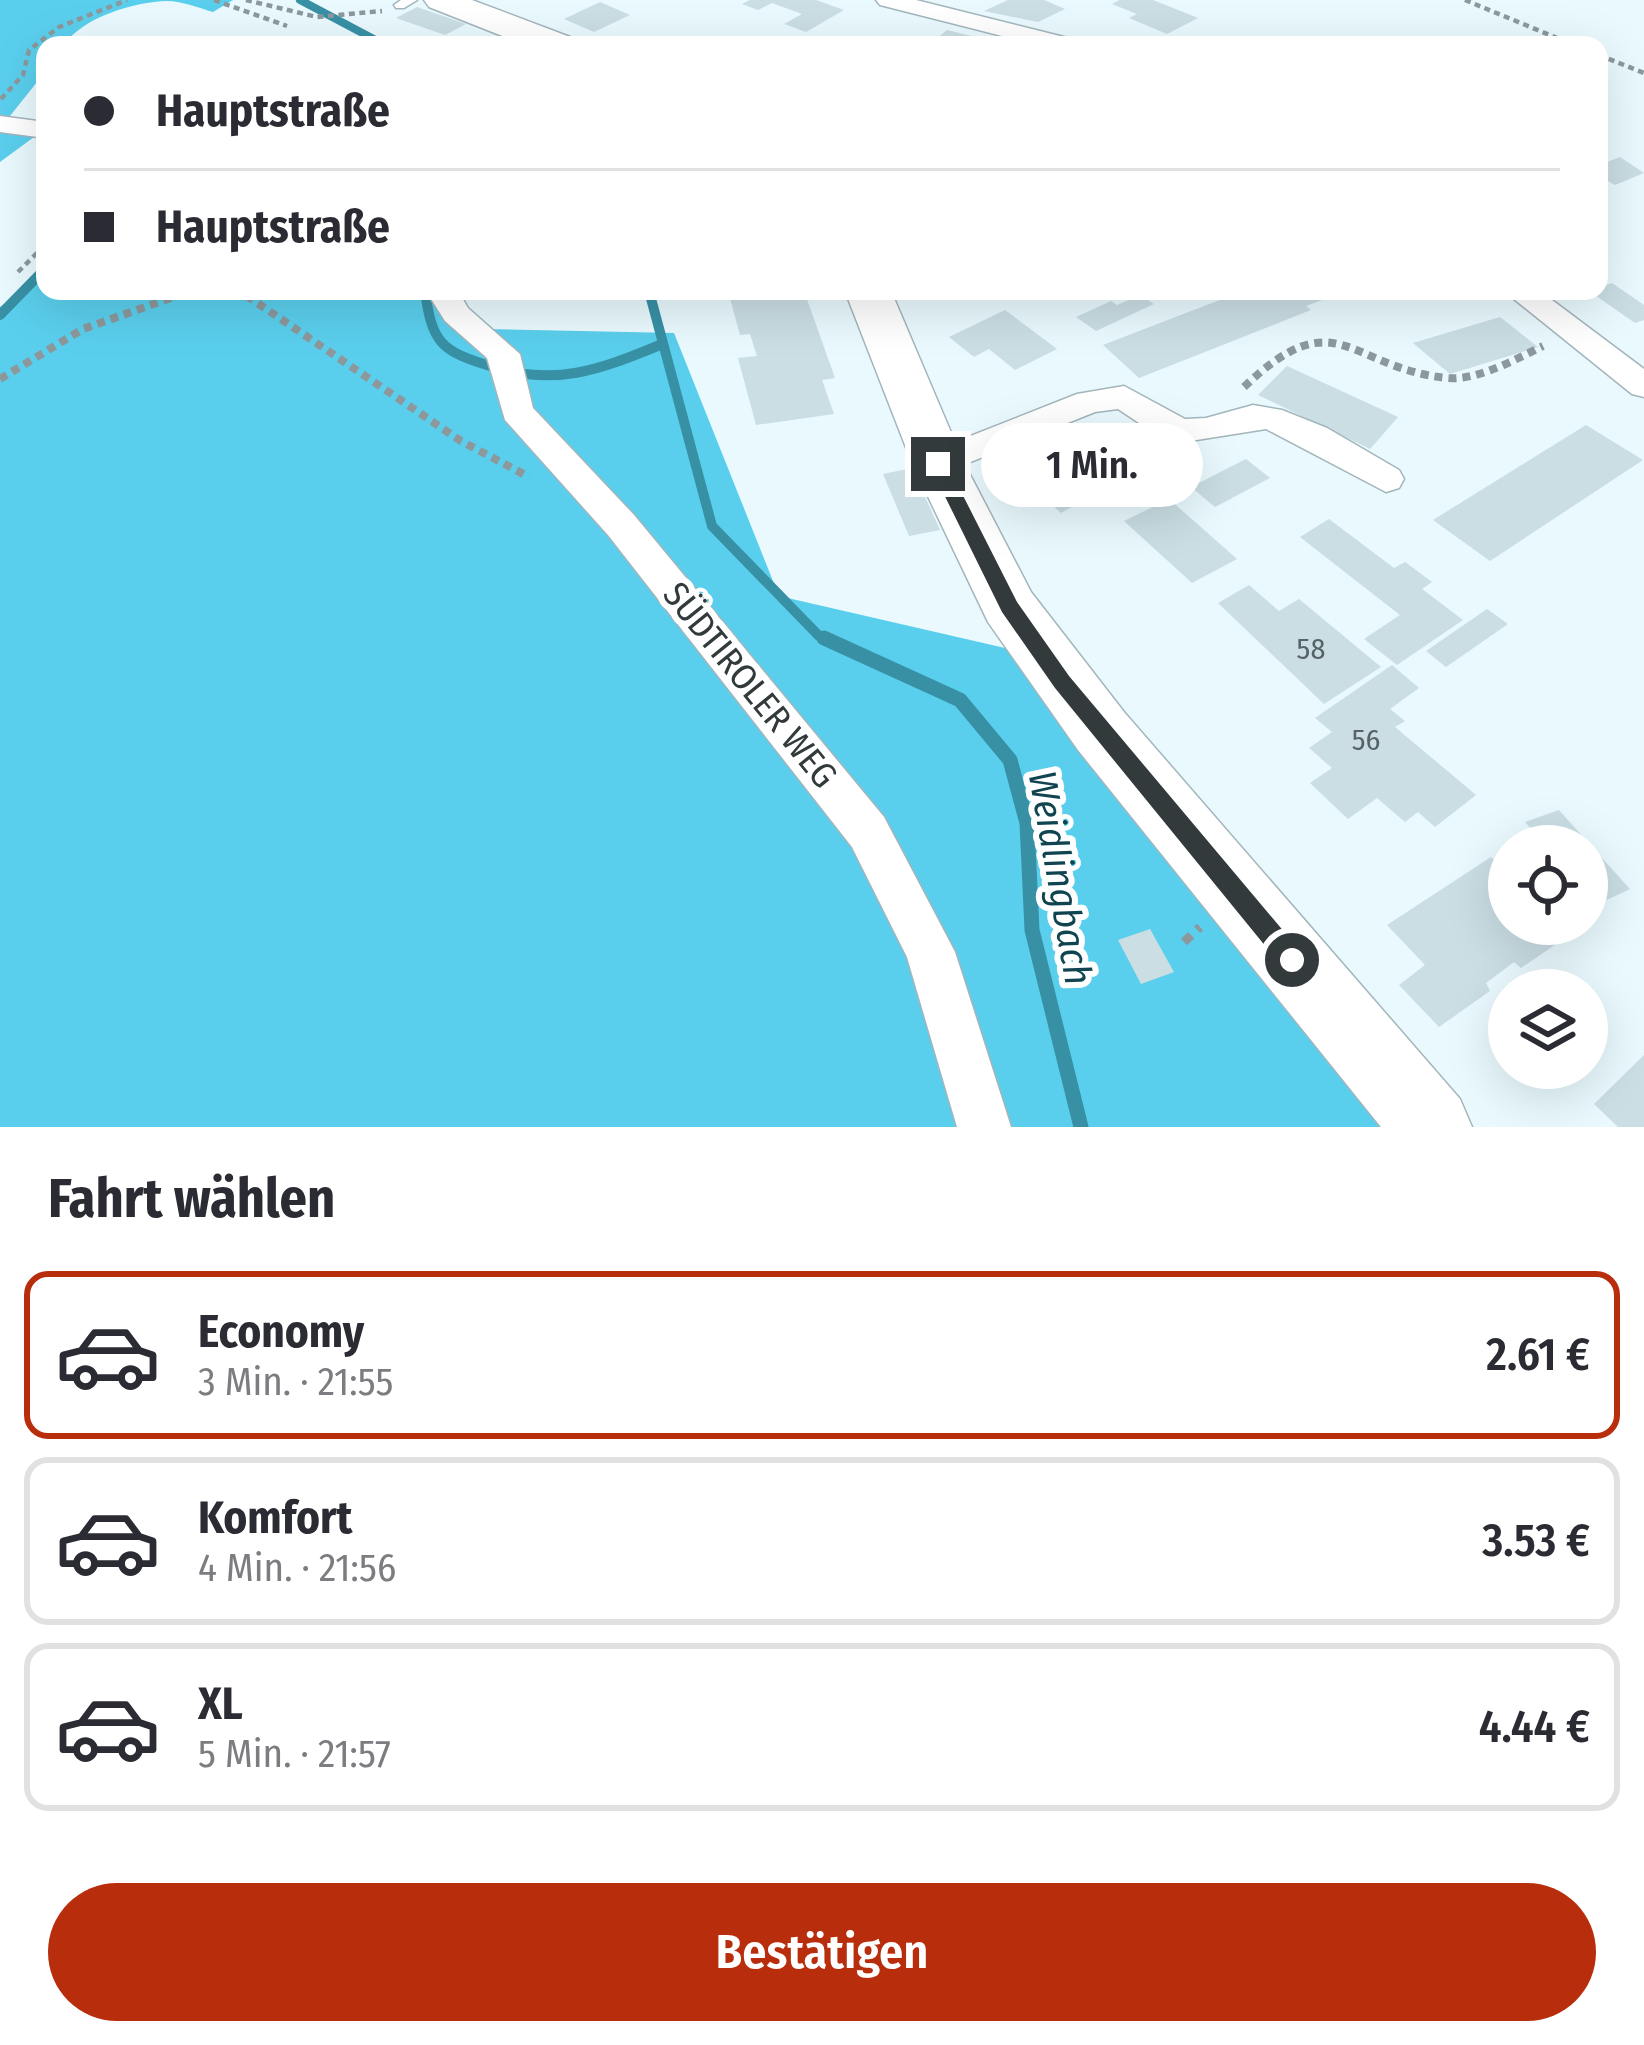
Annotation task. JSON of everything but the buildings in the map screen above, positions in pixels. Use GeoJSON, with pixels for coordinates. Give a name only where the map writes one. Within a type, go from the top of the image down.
{"type":"FeatureCollection","features":[{"type":"Feature","properties":{"kind":"main road"},"geometry":{"type":"LineString","coordinates":[[441,0],[534,36]]}},
{"type":"Feature","properties":{"kind":"main road"},"geometry":{"type":"LineString","coordinates":[[872,300],[938,464],[1009,607],[1062,682],[1432,1127]]}},
{"type":"Feature","properties":{"kind":"street"},"geometry":{"type":"LineString","coordinates":[[888,0],[1025,36]]}},
{"type":"Feature","properties":{"kind":"street"},"geometry":{"type":"LineString","coordinates":[[0,124],[36,129]]}},
{"type":"Feature","properties":{"kind":"street","name":"SÜDTIROLER WEG"},"geometry":{"type":"LineString","coordinates":[[447,300],[456,314],[503,354],[517,412],[621,525],[868,832],[930,952],[984,1127]]}},
{"type":"Feature","properties":{"kind":"street"},"geometry":{"type":"LineString","coordinates":[[1532,300],[1644,386]]}},
{"type":"Feature","properties":{"kind":"street"},"geometry":{"type":"LineString","coordinates":[[938,464],[1108,398],[1124,397],[1168,427],[1189,432],[1239,417],[1275,419],[1385,479]]}},
{"type":"Feature","properties":{"kind":"path"},"geometry":{"type":"LineString","coordinates":[[46,36],[59,26],[127,0]]}},
{"type":"Feature","properties":{"kind":"path"},"geometry":{"type":"LineString","coordinates":[[214,0],[287,26]]}},
{"type":"Feature","properties":{"kind":"path"},"geometry":{"type":"LineString","coordinates":[[246,0],[317,17],[346,17]]}},
{"type":"Feature","properties":{"kind":"path"},"geometry":{"type":"LineString","coordinates":[[1465,0],[1552,36]]}},
{"type":"Feature","properties":{"kind":"path"},"geometry":{"type":"LineString","coordinates":[[0,100],[23,75],[28,50],[36,44]]}},
{"type":"Feature","properties":{"kind":"path"},"geometry":{"type":"LineString","coordinates":[[1608,59],[1644,73]]}},
{"type":"Feature","properties":{"kind":"path"},"geometry":{"type":"LineString","coordinates":[[18,272],[36,254]]}},
{"type":"Feature","properties":{"kind":"path"},"geometry":{"type":"LineString","coordinates":[[0,379],[82,329],[165,300]]}},
{"type":"Feature","properties":{"kind":"path"},"geometry":{"type":"LineString","coordinates":[[253,300],[460,441],[541,483]]}},
{"type":"Feature","properties":{"kind":"path"},"geometry":{"type":"LineString","coordinates":[[1239,417],[1244,387],[1265,367],[1308,341],[1327,340],[1397,367],[1451,379],[1546,348],[1535,339]]}},
{"type":"Feature","properties":{"kind":"shaded area"},"geometry":{"type":"Polygon","coordinates":[[[0,0],[233,0],[213,12],[173,1],[140,4],[96,19],[72,36],[36,36],[36,83],[6,121],[36,127],[36,136],[0,162],[0,0]]]}},
{"type":"Feature","properties":{"kind":"shaded area"},"geometry":{"type":"Polygon","coordinates":[[[36,281],[36,300],[462,300],[487,329],[674,333],[779,596],[1018,651],[1397,1127],[0,1127],[0,307],[36,281]]]}},
{"type":"Feature","properties":{"kind":"waterway","name":"Weidlingbach"},"geometry":{"type":"LineString","coordinates":[[300,0],[368,36]]}},
{"type":"Feature","properties":{"kind":"waterway"},"geometry":{"type":"LineString","coordinates":[[0,315],[36,278]]}},
{"type":"Feature","properties":{"kind":"waterway"},"geometry":{"type":"LineString","coordinates":[[427,300],[436,334],[450,349],[513,372],[576,373],[660,345]]}},
{"type":"Feature","properties":{"kind":"waterway","name":"Weidlingbach"},"geometry":{"type":"LineString","coordinates":[[651,300],[712,526],[819,636],[830,641]]}},
{"type":"Feature","properties":{"kind":"waterway","name":"Weidlingbach"},"geometry":{"type":"LineString","coordinates":[[824,638],[960,700],[1010,760],[1027,823],[1032,930],[1081,1127]]}},
{"type":"Feature","properties":{"kind":"route"},"geometry":{"type":"LineString","coordinates":[[938,464],[1009,607],[1062,682],[1292,960]]}}]}
